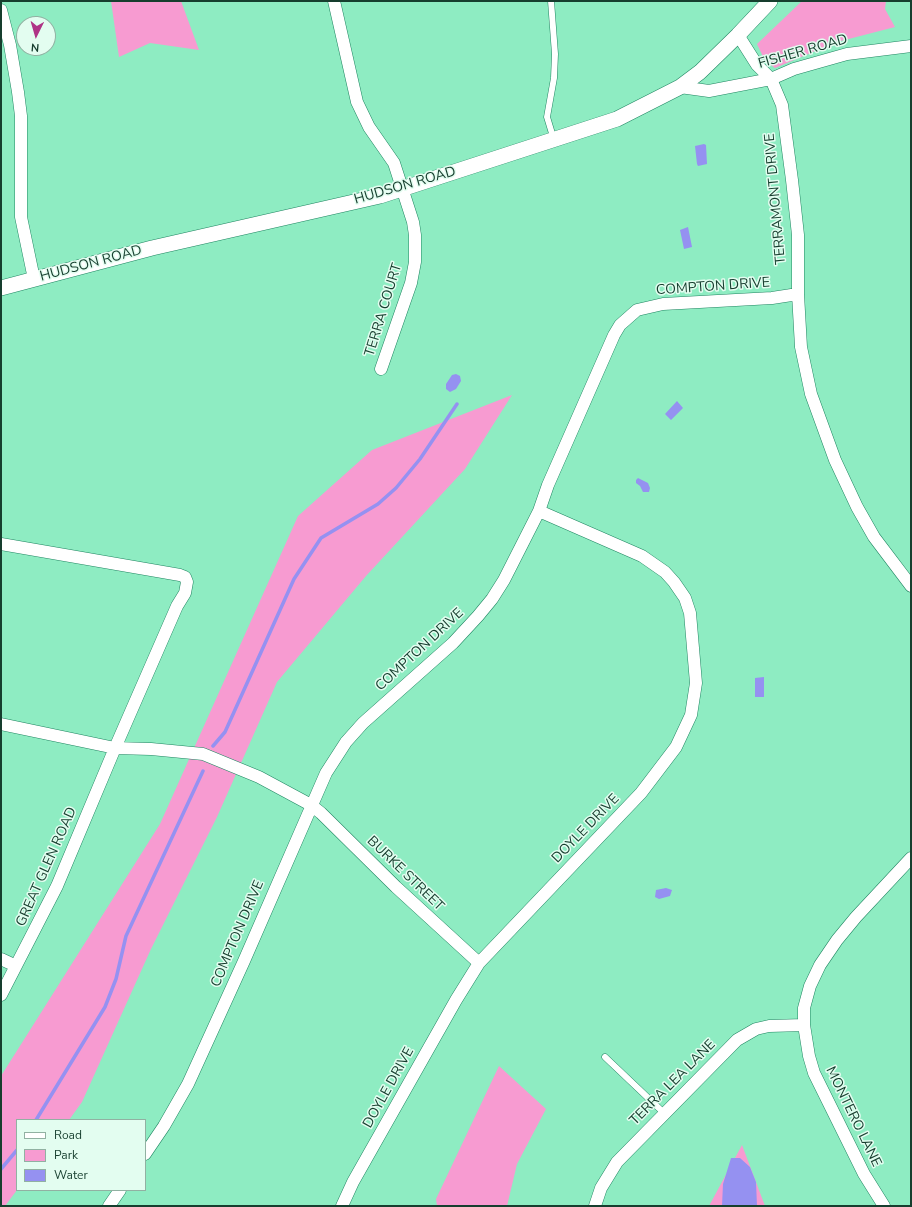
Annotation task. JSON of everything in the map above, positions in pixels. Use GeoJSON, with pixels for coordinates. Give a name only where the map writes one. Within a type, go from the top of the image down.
{"type":"FeatureCollection","features":[{"type":"Feature","properties":{"kind":"street","name":"TERRA COURT"},"geometry":{"type":"LineString","coordinates":[[334,1],[357,102],[369,127],[394,163],[413,222],[415,262],[410,284],[381,369]]}},
{"type":"Feature","properties":{"kind":"street","name":"HUDSON ROAD"},"geometry":{"type":"LineString","coordinates":[[1,288],[152,248],[380,196],[617,119],[680,87],[700,72],[770,1]]}},
{"type":"Feature","properties":{"kind":"street"},"geometry":{"type":"LineString","coordinates":[[1,10],[10,45],[18,92],[21,124],[21,217],[34,279]]}},
{"type":"Feature","properties":{"kind":"street","name":"TERRAMONT DRIVE"},"geometry":{"type":"LineString","coordinates":[[738,35],[757,65],[771,79],[782,106],[798,235],[798,294],[801,347],[815,407],[830,447],[857,507],[874,537],[911,586]]}},
{"type":"Feature","properties":{"kind":"street","name":"FISHER ROAD"},"geometry":{"type":"LineString","coordinates":[[680,87],[709,91],[771,79],[794,69],[847,54],[911,46]]}},
{"type":"Feature","properties":{"kind":"street","name":"COMPTON DRIVE"},"geometry":{"type":"LineString","coordinates":[[146,1153],[164,1126],[188,1084],[244,961],[326,773],[350,738],[381,706],[453,643],[478,616],[504,580],[539,511],[548,485],[614,335],[620,325],[632,313],[663,304],[772,298],[798,294]]}},
{"type":"Feature","properties":{"kind":"street","name":"DOYLE DRIVE"},"geometry":{"type":"LineString","coordinates":[[342,1206],[353,1182],[456,1000],[479,963],[599,838],[658,773],[676,747],[685,730],[694,700],[695,655],[690,613],[685,598],[674,582],[665,572],[642,556],[539,511]]}},
{"type":"Feature","properties":{"kind":"street","name":"GREAT GLEN ROAD"},"geometry":{"type":"LineString","coordinates":[[1,544],[180,575],[185,577],[187,582],[185,593],[177,606],[57,886],[1,995]]}},
{"type":"Feature","properties":{"kind":"street","name":"BURKE STREET"},"geometry":{"type":"LineString","coordinates":[[1,724],[115,748],[166,750],[203,754],[259,777],[311,806],[479,963]]}},
{"type":"Feature","properties":{"kind":"street","name":"MONTERO LANE"},"geometry":{"type":"LineString","coordinates":[[884,1206],[864,1174],[820,1089],[809,1056],[804,1025],[806,997],[820,965],[837,940],[856,917],[911,858]]}},
{"type":"Feature","properties":{"kind":"street"},"geometry":{"type":"LineString","coordinates":[[1,959],[16,966]]}},
{"type":"Feature","properties":{"kind":"street","name":"TERRA LEA LANE"},"geometry":{"type":"LineString","coordinates":[[595,1206],[601,1188],[617,1162],[737,1040],[749,1032],[769,1026],[804,1025]]}},
{"type":"Feature","properties":{"kind":"street"},"geometry":{"type":"LineString","coordinates":[[109,1206],[119,1191]]}},
{"type":"Feature","properties":{"kind":"lane"},"geometry":{"type":"LineString","coordinates":[[551,1],[555,60],[554,78],[547,117],[554,140]]}},
{"type":"Feature","properties":{"kind":"lane"},"geometry":{"type":"LineString","coordinates":[[606,1057],[664,1113]]}},
{"type":"Feature","properties":{"kind":"green space"},"geometry":{"type":"Polygon","coordinates":[[[111,1],[181,1],[199,50],[150,43],[119,57],[111,1]]]}},
{"type":"Feature","properties":{"kind":"green space"},"geometry":{"type":"Polygon","coordinates":[[[802,1],[886,1],[885,9],[895,27],[837,42],[775,68],[765,61],[757,44],[802,1]]]}},
{"type":"Feature","properties":{"kind":"green space"},"geometry":{"type":"Polygon","coordinates":[[[512,395],[465,469],[366,576],[277,682],[217,817],[151,949],[82,1102],[70,1119],[16,1119],[16,1191],[5,1206],[1,1206],[1,1076],[160,824],[298,516],[372,450],[512,395]]]}},
{"type":"Feature","properties":{"kind":"green space"},"geometry":{"type":"Polygon","coordinates":[[[499,1066],[546,1109],[517,1164],[507,1206],[437,1206],[436,1199],[499,1066]]]}},
{"type":"Feature","properties":{"kind":"green space"},"geometry":{"type":"Polygon","coordinates":[[[742,1145],[765,1206],[709,1206],[742,1145]]]}},
{"type":"Feature","properties":{"kind":"water"},"geometry":{"type":"Polygon","coordinates":[[[706,145],[707,164],[698,166],[695,146],[706,145]]]}},
{"type":"Feature","properties":{"kind":"water"},"geometry":{"type":"Polygon","coordinates":[[[688,227],[692,247],[684,249],[680,230],[688,227]]]}},
{"type":"Feature","properties":{"kind":"water"},"geometry":{"type":"Polygon","coordinates":[[[456,374],[460,376],[461,381],[456,389],[450,392],[446,389],[446,384],[452,375],[456,374]]]}},
{"type":"Feature","properties":{"kind":"water"},"geometry":{"type":"Polygon","coordinates":[[[677,401],[683,408],[671,420],[665,414],[677,401]]]}},
{"type":"Feature","properties":{"kind":"water"},"geometry":{"type":"Polygon","coordinates":[[[638,478],[648,483],[650,488],[649,492],[643,492],[640,486],[636,483],[638,478]]]}},
{"type":"Feature","properties":{"kind":"water"},"geometry":{"type":"Polygon","coordinates":[[[764,677],[764,697],[755,697],[755,678],[764,677]]]}},
{"type":"Feature","properties":{"kind":"water"},"geometry":{"type":"Polygon","coordinates":[[[666,888],[672,890],[670,896],[659,899],[655,897],[656,890],[666,888]]]}},
{"type":"Feature","properties":{"kind":"water"},"geometry":{"type":"Polygon","coordinates":[[[731,1158],[740,1158],[750,1167],[756,1182],[757,1206],[722,1206],[723,1184],[731,1158]]]}},
{"type":"Feature","properties":{"kind":"waterway"},"geometry":{"type":"LineString","coordinates":[[213,746],[225,732],[294,579],[321,538],[378,504],[396,488],[420,459],[457,404]]}},
{"type":"Feature","properties":{"kind":"waterway"},"geometry":{"type":"LineString","coordinates":[[37,1119],[105,1007],[116,979],[126,936],[203,771]]}},
{"type":"Feature","properties":{"kind":"waterway"},"geometry":{"type":"LineString","coordinates":[[1,1169],[16,1151]]}}]}
